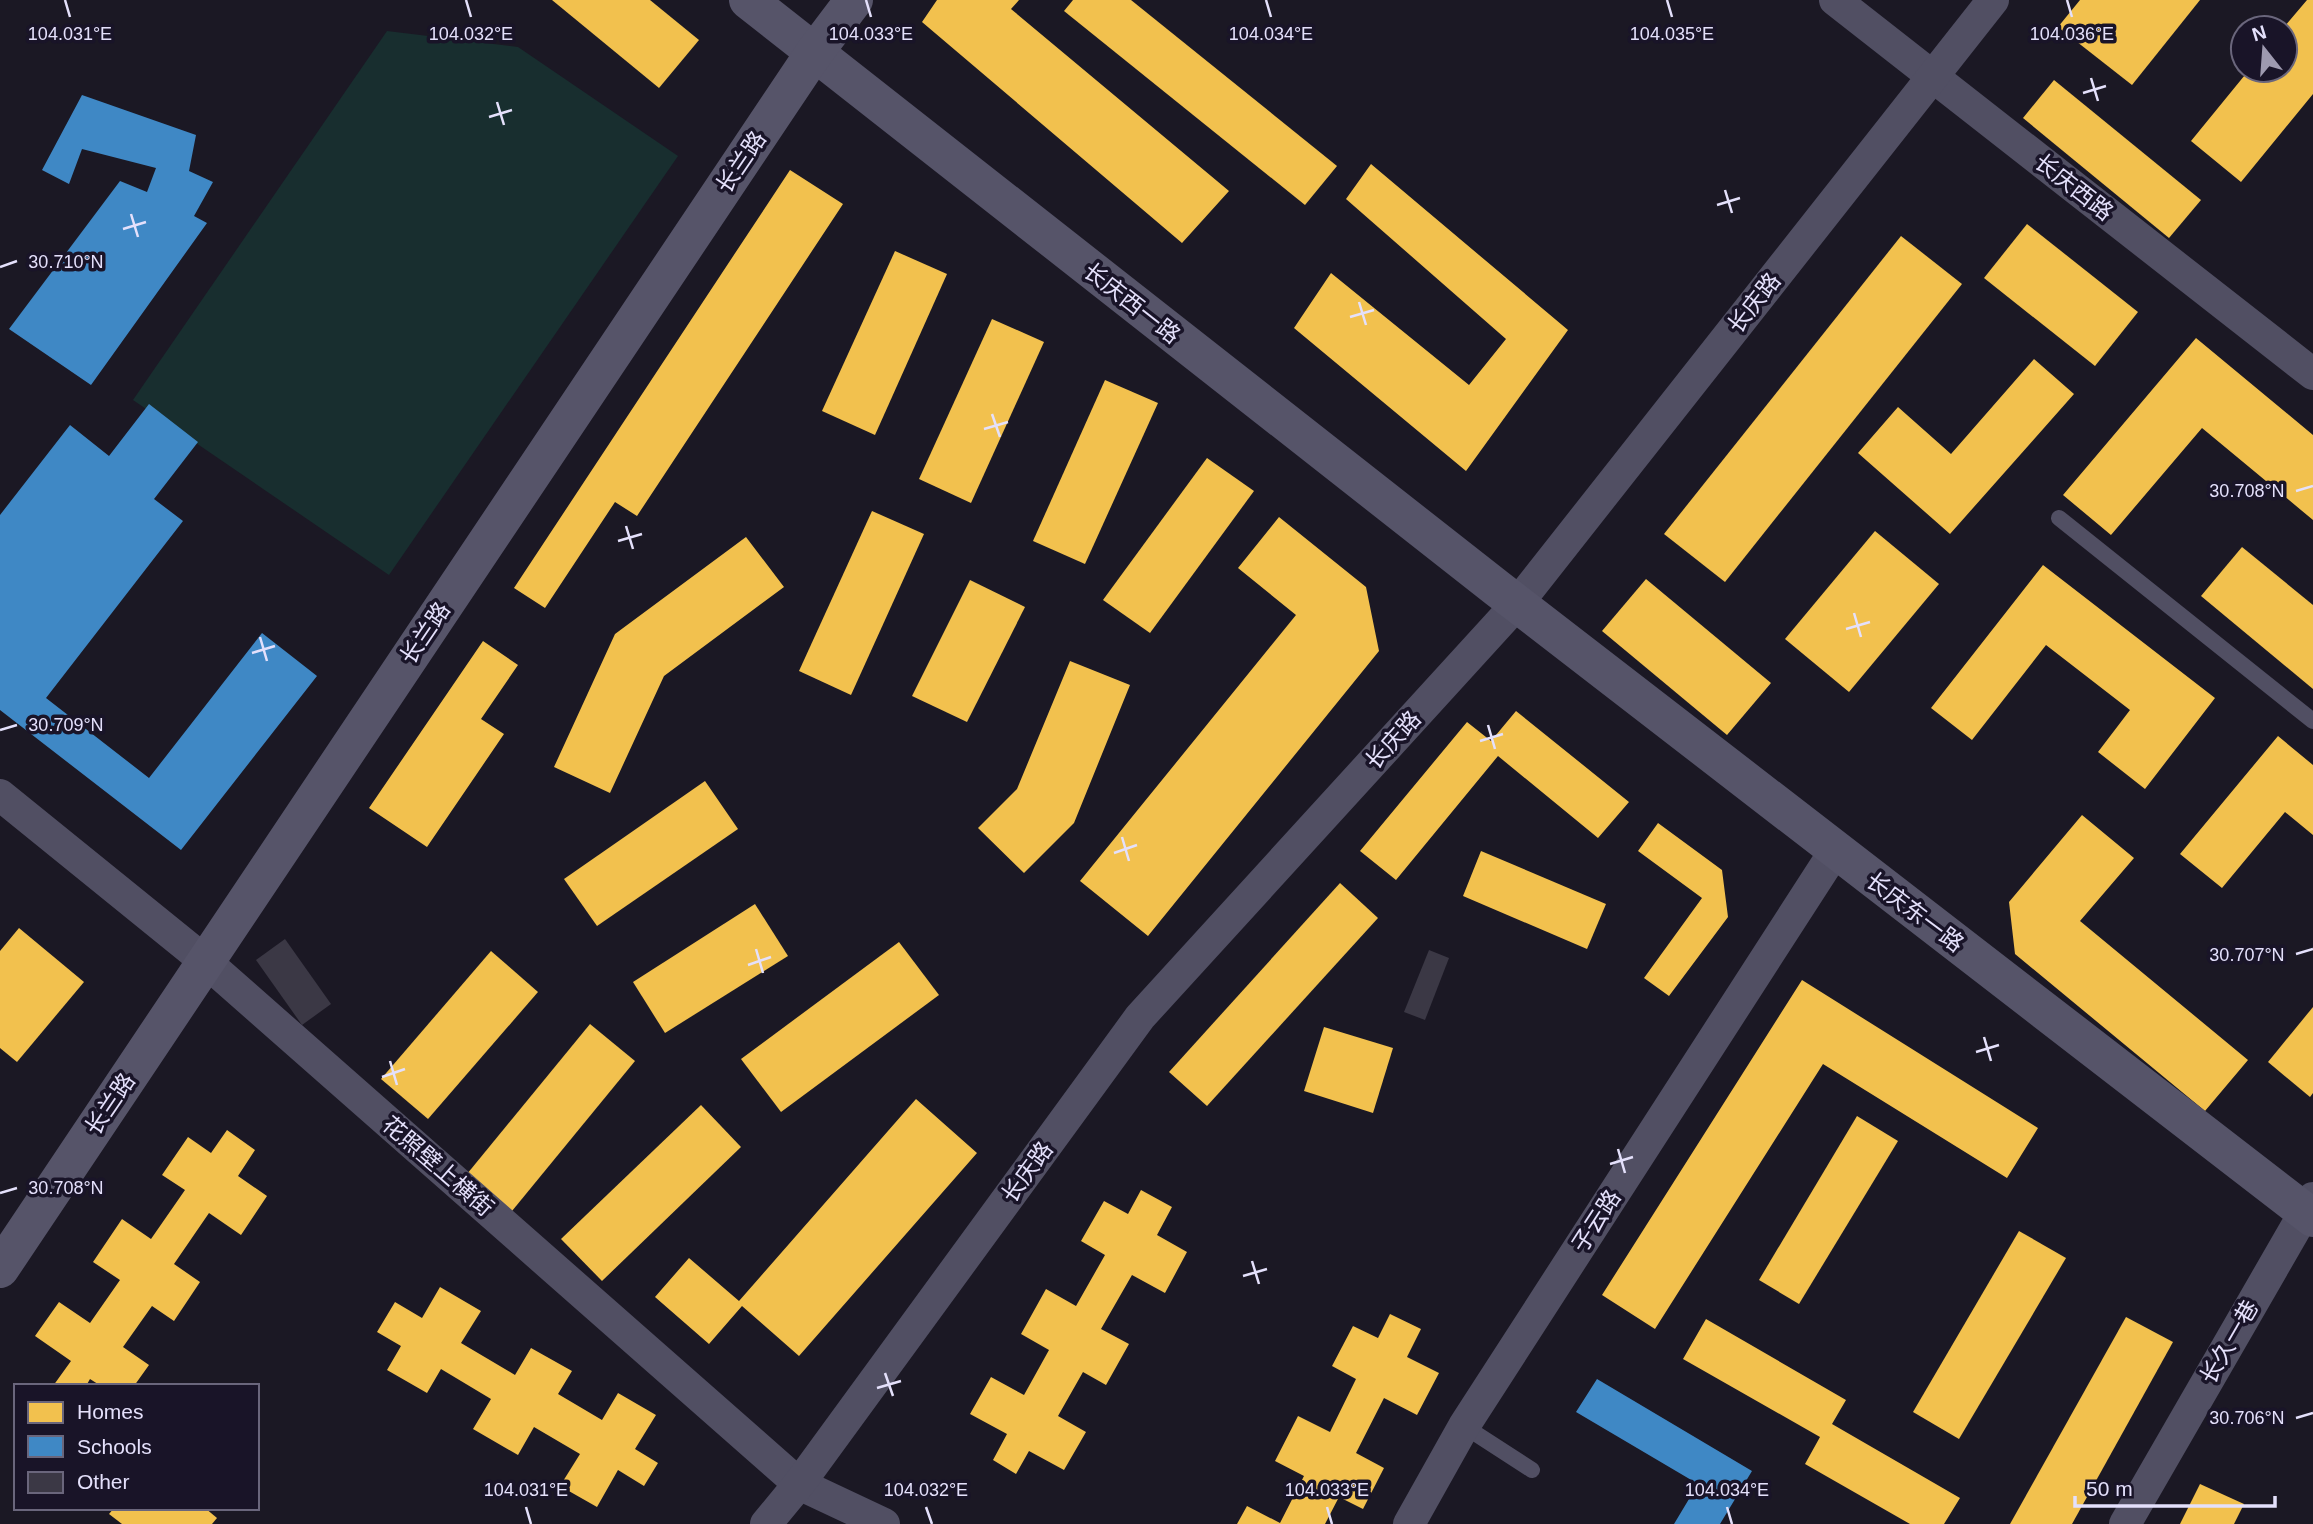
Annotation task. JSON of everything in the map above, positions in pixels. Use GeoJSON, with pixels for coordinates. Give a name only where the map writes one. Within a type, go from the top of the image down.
{"type":"FeatureCollection","features":[{"type":"Feature","properties":{"kind":"main road","name":"长庆西一路"},"geometry":{"type":"LineString","coordinates":[[748,0],[1517,604]]}},
{"type":"Feature","properties":{"kind":"main road","name":"长兰路"},"geometry":{"type":"LineString","coordinates":[[0,1269],[814,53],[854,0]]}},
{"type":"Feature","properties":{"kind":"main road","name":"长庆东一路"},"geometry":{"type":"LineString","coordinates":[[1517,604],[1835,851],[2310,1209]]}},
{"type":"Feature","properties":{"kind":"street","name":"长庆西路"},"geometry":{"type":"LineString","coordinates":[[1835,0],[2313,374]]}},
{"type":"Feature","properties":{"kind":"street","name":"长庆路"},"geometry":{"type":"LineString","coordinates":[[766,1524],[799,1484],[1140,1017],[1517,604],[1993,0]]}},
{"type":"Feature","properties":{"kind":"street","name":"花照壁上横街"},"geometry":{"type":"LineString","coordinates":[[0,795],[205,961],[799,1484],[884,1524]]}},
{"type":"Feature","properties":{"kind":"street","name":"子云路"},"geometry":{"type":"LineString","coordinates":[[1409,1524],[1464,1426],[1835,851]]}},
{"type":"Feature","properties":{"kind":"street","name":"长久一巷"},"geometry":{"type":"LineString","coordinates":[[2125,1524],[2310,1209]]}},
{"type":"Feature","properties":{"kind":"lane"},"geometry":{"type":"LineString","coordinates":[[2059,518],[2313,721]]}},
{"type":"Feature","properties":{"kind":"lane"},"geometry":{"type":"LineString","coordinates":[[1464,1426],[1532,1470]]}},
{"type":"Feature","properties":{"kind":"green space"},"geometry":{"type":"Polygon","coordinates":[[[387,31],[518,47],[678,156],[389,575],[133,400],[387,31]]]}},
{"type":"Feature","properties":{"kind":"building: Homes"},"geometry":{"type":"Polygon","coordinates":[[[552,0],[650,0],[699,40],[659,88],[552,0]]]}},
{"type":"Feature","properties":{"kind":"building: Homes"},"geometry":{"type":"Polygon","coordinates":[[[937,0],[1019,0],[1011,9],[1229,191],[1182,243],[922,22],[937,0]]]}},
{"type":"Feature","properties":{"kind":"building: Homes"},"geometry":{"type":"Polygon","coordinates":[[[1073,0],[1131,0],[1337,166],[1305,205],[1064,11],[1073,0]]]}},
{"type":"Feature","properties":{"kind":"building: Homes"},"geometry":{"type":"Polygon","coordinates":[[[2080,0],[2200,0],[2132,85],[2058,27],[2080,0]]]}},
{"type":"Feature","properties":{"kind":"building: Homes"},"geometry":{"type":"Polygon","coordinates":[[[2307,0],[2313,0],[2313,94],[2241,182],[2191,141],[2238,84],[2299,84],[2299,14],[2295,14],[2307,0]]]}},
{"type":"Feature","properties":{"kind":"building: Homes"},"geometry":{"type":"Polygon","coordinates":[[[2054,80],[2201,200],[2169,238],[2023,118],[2054,80]]]}},
{"type":"Feature","properties":{"kind":"building: Homes"},"geometry":{"type":"Polygon","coordinates":[[[1371,164],[1568,330],[1466,471],[1294,328],[1331,273],[1469,385],[1506,339],[1346,199],[1371,164]]]}},
{"type":"Feature","properties":{"kind":"building: Homes"},"geometry":{"type":"Polygon","coordinates":[[[790,170],[843,204],[637,516],[615,502],[545,608],[514,588],[790,170]]]}},
{"type":"Feature","properties":{"kind":"building: Homes"},"geometry":{"type":"Polygon","coordinates":[[[2027,224],[2138,312],[2095,366],[1984,278],[2027,224]]]}},
{"type":"Feature","properties":{"kind":"building: Homes"},"geometry":{"type":"Polygon","coordinates":[[[1901,236],[1962,284],[1725,582],[1664,534],[1901,236]]]}},
{"type":"Feature","properties":{"kind":"building: Homes"},"geometry":{"type":"Polygon","coordinates":[[[895,251],[947,274],[875,435],[822,411],[895,251]]]}},
{"type":"Feature","properties":{"kind":"building: Homes"},"geometry":{"type":"Polygon","coordinates":[[[992,319],[1044,342],[971,503],[919,479],[992,319]]]}},
{"type":"Feature","properties":{"kind":"building: Homes"},"geometry":{"type":"Polygon","coordinates":[[[2196,338],[2313,435],[2313,520],[2202,428],[2111,535],[2063,495],[2196,338]]]}},
{"type":"Feature","properties":{"kind":"building: Homes"},"geometry":{"type":"Polygon","coordinates":[[[2034,359],[2074,394],[1950,534],[1858,453],[1898,407],[1951,454],[2034,359]]]}},
{"type":"Feature","properties":{"kind":"building: Homes"},"geometry":{"type":"Polygon","coordinates":[[[1105,380],[1158,403],[1085,564],[1033,541],[1105,380]]]}},
{"type":"Feature","properties":{"kind":"building: Homes"},"geometry":{"type":"Polygon","coordinates":[[[1207,458],[1254,491],[1150,633],[1103,600],[1207,458]]]}},
{"type":"Feature","properties":{"kind":"building: Homes"},"geometry":{"type":"Polygon","coordinates":[[[872,511],[924,534],[851,695],[799,671],[872,511]]]}},
{"type":"Feature","properties":{"kind":"building: Homes"},"geometry":{"type":"Polygon","coordinates":[[[1279,517],[1366,587],[1379,651],[1148,936],[1080,881],[1296,615],[1238,568],[1279,517]]]}},
{"type":"Feature","properties":{"kind":"building: Homes"},"geometry":{"type":"Polygon","coordinates":[[[1875,531],[1939,584],[1849,692],[1785,639],[1875,531]]]}},
{"type":"Feature","properties":{"kind":"building: Homes"},"geometry":{"type":"Polygon","coordinates":[[[746,537],[784,587],[664,676],[610,793],[554,767],[615,634],[746,537]]]}},
{"type":"Feature","properties":{"kind":"building: Homes"},"geometry":{"type":"Polygon","coordinates":[[[2242,547],[2313,605],[2313,689],[2201,596],[2242,547]]]}},
{"type":"Feature","properties":{"kind":"building: Homes"},"geometry":{"type":"Polygon","coordinates":[[[2043,565],[2215,698],[2145,789],[2098,752],[2130,710],[2046,645],[1972,740],[1931,708],[2043,565]]]}},
{"type":"Feature","properties":{"kind":"building: Homes"},"geometry":{"type":"Polygon","coordinates":[[[1646,579],[1771,683],[1727,735],[1602,631],[1646,579]]]}},
{"type":"Feature","properties":{"kind":"building: Homes"},"geometry":{"type":"Polygon","coordinates":[[[970,580],[1025,607],[967,722],[912,696],[970,580]]]}},
{"type":"Feature","properties":{"kind":"building: Homes"},"geometry":{"type":"Polygon","coordinates":[[[483,641],[518,665],[481,719],[504,734],[427,847],[369,808],[483,641]]]}},
{"type":"Feature","properties":{"kind":"building: Homes"},"geometry":{"type":"Polygon","coordinates":[[[1070,661],[1130,685],[1074,823],[1024,873],[978,828],[1017,789],[1070,661]]]}},
{"type":"Feature","properties":{"kind":"building: Homes"},"geometry":{"type":"Polygon","coordinates":[[[1516,711],[1629,802],[1598,838],[1498,756],[1396,880],[1360,851],[1467,722],[1491,741],[1516,711]]]}},
{"type":"Feature","properties":{"kind":"building: Homes"},"geometry":{"type":"Polygon","coordinates":[[[2278,736],[2313,765],[2313,835],[2285,812],[2222,888],[2180,854],[2278,736]]]}},
{"type":"Feature","properties":{"kind":"building: Homes"},"geometry":{"type":"Polygon","coordinates":[[[705,781],[738,829],[597,926],[564,879],[705,781]]]}},
{"type":"Feature","properties":{"kind":"building: Homes"},"geometry":{"type":"Polygon","coordinates":[[[2082,815],[2134,858],[2080,921],[2248,1060],[2205,1111],[2015,954],[2009,902],[2082,815]]]}},
{"type":"Feature","properties":{"kind":"building: Homes"},"geometry":{"type":"Polygon","coordinates":[[[1658,823],[1722,870],[1728,917],[1669,996],[1644,978],[1702,898],[1638,851],[1658,823]]]}},
{"type":"Feature","properties":{"kind":"building: Homes"},"geometry":{"type":"Polygon","coordinates":[[[1481,851],[1606,904],[1587,949],[1463,896],[1481,851]]]}},
{"type":"Feature","properties":{"kind":"building: Homes"},"geometry":{"type":"Polygon","coordinates":[[[1340,883],[1378,918],[1207,1106],[1169,1072],[1340,883]]]}},
{"type":"Feature","properties":{"kind":"building: Homes"},"geometry":{"type":"Polygon","coordinates":[[[755,904],[788,956],[665,1033],[633,982],[755,904]]]}},
{"type":"Feature","properties":{"kind":"building: Homes"},"geometry":{"type":"Polygon","coordinates":[[[19,928],[84,982],[17,1062],[0,1048],[0,951],[19,928]]]}},
{"type":"Feature","properties":{"kind":"building: Homes"},"geometry":{"type":"Polygon","coordinates":[[[899,942],[939,995],[781,1112],[741,1059],[899,942]]]}},
{"type":"Feature","properties":{"kind":"building: Homes"},"geometry":{"type":"Polygon","coordinates":[[[491,951],[538,992],[428,1119],[381,1079],[491,951]]]}},
{"type":"Feature","properties":{"kind":"building: Homes"},"geometry":{"type":"Polygon","coordinates":[[[1802,980],[2038,1128],[2007,1178],[1823,1064],[1655,1329],[1602,1295],[1802,980]]]}},
{"type":"Feature","properties":{"kind":"building: Homes"},"geometry":{"type":"Polygon","coordinates":[[[2313,1007],[2313,1093],[2310,1097],[2268,1062],[2313,1007]]]}},
{"type":"Feature","properties":{"kind":"building: Homes"},"geometry":{"type":"Polygon","coordinates":[[[590,1024],[635,1061],[512,1211],[467,1174],[590,1024]]]}},
{"type":"Feature","properties":{"kind":"building: Homes"},"geometry":{"type":"Polygon","coordinates":[[[1324,1027],[1393,1048],[1373,1113],[1304,1091],[1324,1027]]]}},
{"type":"Feature","properties":{"kind":"building: Homes"},"geometry":{"type":"Polygon","coordinates":[[[916,1099],[977,1153],[799,1356],[742,1306],[709,1344],[655,1297],[689,1258],[739,1301],[916,1099]]]}},
{"type":"Feature","properties":{"kind":"building: Homes"},"geometry":{"type":"Polygon","coordinates":[[[701,1105],[741,1147],[602,1281],[561,1239],[701,1105]]]}},
{"type":"Feature","properties":{"kind":"building: Homes"},"geometry":{"type":"Polygon","coordinates":[[[1857,1116],[1898,1141],[1799,1304],[1759,1280],[1857,1116]]]}},
{"type":"Feature","properties":{"kind":"building: Homes"},"geometry":{"type":"Polygon","coordinates":[[[227,1130],[255,1150],[238,1176],[267,1196],[241,1235],[209,1213],[174,1264],[200,1282],[174,1321],[152,1306],[123,1347],[149,1365],[135,1384],[98,1384],[90,1379],[87,1384],[54,1384],[71,1361],[35,1336],[59,1302],[90,1323],[120,1280],[93,1262],[122,1219],[151,1239],[185,1190],[162,1175],[188,1137],[211,1153],[227,1130]]]}},
{"type":"Feature","properties":{"kind":"building: Homes"},"geometry":{"type":"Polygon","coordinates":[[[1141,1190],[1172,1207],[1157,1235],[1187,1252],[1165,1293],[1132,1275],[1101,1329],[1129,1344],[1106,1385],[1083,1372],[1058,1416],[1086,1432],[1064,1470],[1029,1451],[1016,1474],[993,1460],[1007,1434],[970,1414],[991,1377],[1024,1395],[1049,1350],[1021,1334],[1046,1289],[1076,1306],[1105,1255],[1081,1241],[1104,1201],[1128,1214],[1141,1190]]]}},
{"type":"Feature","properties":{"kind":"building: Homes"},"geometry":{"type":"Polygon","coordinates":[[[2019,1231],[2066,1258],[1959,1439],[1913,1412],[2019,1231]]]}},
{"type":"Feature","properties":{"kind":"building: Homes"},"geometry":{"type":"Polygon","coordinates":[[[440,1287],[481,1311],[461,1343],[515,1375],[531,1348],[572,1371],[558,1394],[602,1420],[618,1393],[656,1415],[635,1449],[658,1463],[644,1486],[618,1470],[597,1507],[560,1486],[580,1454],[534,1427],[518,1455],[473,1429],[491,1399],[441,1369],[427,1393],[387,1370],[401,1346],[377,1332],[395,1302],[422,1318],[440,1287]]]}},
{"type":"Feature","properties":{"kind":"building: Homes"},"geometry":{"type":"Polygon","coordinates":[[[1390,1314],[1421,1329],[1407,1357],[1439,1373],[1417,1415],[1384,1398],[1356,1453],[1384,1468],[1363,1509],[1339,1497],[1325,1524],[1237,1524],[1247,1506],[1280,1523],[1304,1476],[1275,1461],[1298,1416],[1330,1432],[1356,1379],[1332,1366],[1353,1326],[1378,1338],[1390,1314]]]}},
{"type":"Feature","properties":{"kind":"building: Homes"},"geometry":{"type":"Polygon","coordinates":[[[2126,1317],[2173,1342],[2072,1524],[2010,1524],[2126,1317]]]}},
{"type":"Feature","properties":{"kind":"building: Homes"},"geometry":{"type":"Polygon","coordinates":[[[1706,1319],[1846,1400],[1832,1424],[1960,1498],[1944,1524],[1910,1524],[1805,1464],[1820,1437],[1683,1359],[1706,1319]]]}},
{"type":"Feature","properties":{"kind":"building: Homes"},"geometry":{"type":"Polygon","coordinates":[[[2200,1484],[2244,1504],[2234,1524],[2180,1524],[2200,1484]]]}},
{"type":"Feature","properties":{"kind":"building: Homes"},"geometry":{"type":"Polygon","coordinates":[[[112,1510],[207,1510],[217,1518],[212,1524],[122,1524],[109,1514],[112,1510]]]}},
{"type":"Feature","properties":{"kind":"building: Schools"},"geometry":{"type":"Polygon","coordinates":[[[82,95],[196,135],[189,171],[213,182],[194,216],[207,223],[91,385],[9,329],[120,181],[147,192],[156,168],[82,149],[69,184],[42,170],[82,95]]]}},
{"type":"Feature","properties":{"kind":"building: Schools"},"geometry":{"type":"Polygon","coordinates":[[[149,404],[198,442],[154,499],[183,521],[46,698],[149,778],[262,633],[317,676],[181,850],[0,710],[0,515],[70,425],[109,456],[149,404]]]}},
{"type":"Feature","properties":{"kind":"building: Schools"},"geometry":{"type":"Polygon","coordinates":[[[1597,1379],[1752,1471],[1720,1524],[1674,1524],[1698,1484],[1576,1412],[1597,1379]]]}},
{"type":"Feature","properties":{"kind":"building: Other"},"geometry":{"type":"Polygon","coordinates":[[[285,939],[331,1004],[302,1025],[256,960],[285,939]]]}},
{"type":"Feature","properties":{"kind":"building: Other"},"geometry":{"type":"Polygon","coordinates":[[[1429,950],[1449,958],[1425,1020],[1404,1012],[1429,950]]]}}]}
